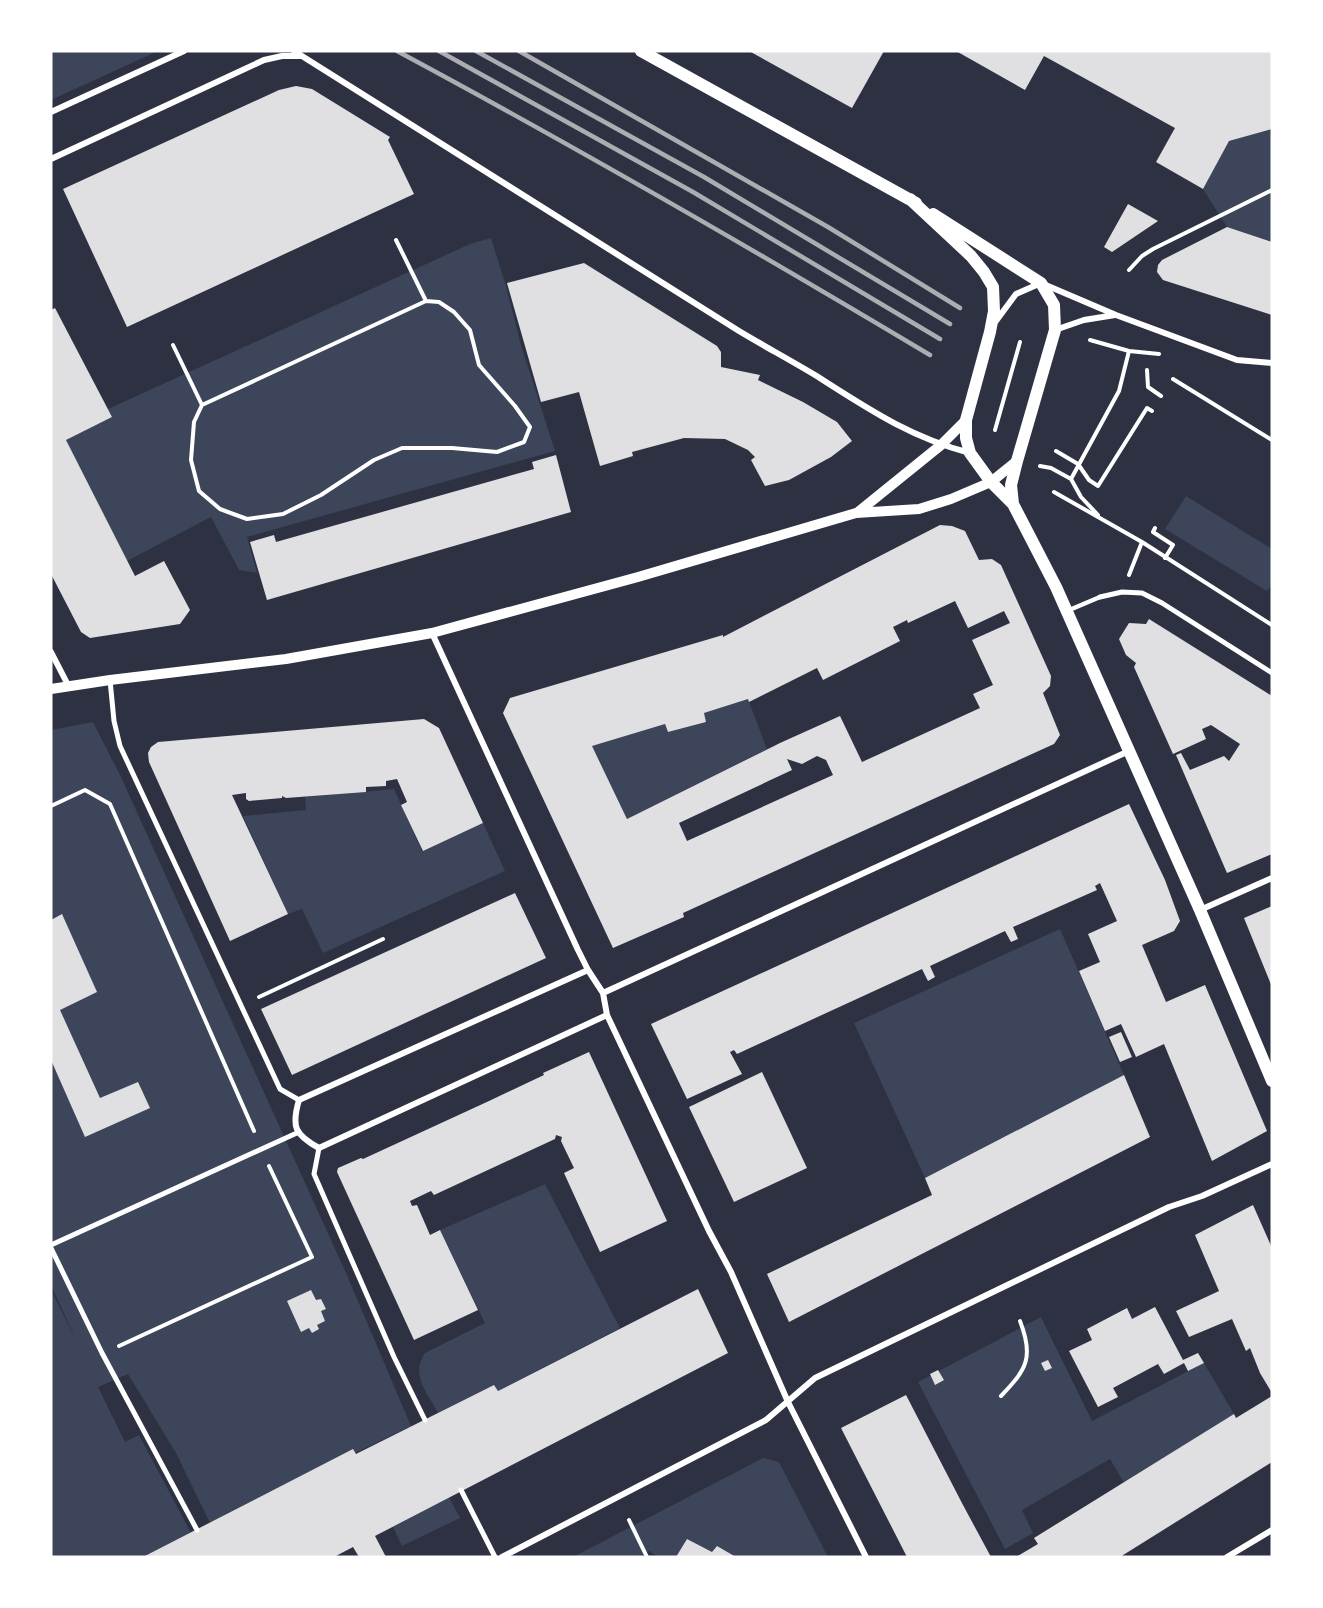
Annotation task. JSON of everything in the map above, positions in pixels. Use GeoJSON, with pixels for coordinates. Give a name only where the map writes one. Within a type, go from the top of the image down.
{"type":"FeatureCollection","features":[{"type":"Feature","properties":{"kind":"main road"},"geometry":{"type":"LineString","coordinates":[[641,51],[910,200],[977,240],[1041,283],[1054,305],[1055,330],[1011,485],[1013,504]]}},
{"type":"Feature","properties":{"kind":"main road"},"geometry":{"type":"LineString","coordinates":[[654,51],[677,71]]}},
{"type":"Feature","properties":{"kind":"main road"},"geometry":{"type":"LineString","coordinates":[[910,200],[971,256],[993,287],[994,311],[990,332],[966,420],[966,438],[970,453],[991,482],[1013,504],[1067,611],[1200,910],[1272,1081]]}},
{"type":"Feature","properties":{"kind":"street"},"geometry":{"type":"LineString","coordinates":[[51,112],[184,51]]}},
{"type":"Feature","properties":{"kind":"street"},"geometry":{"type":"LineString","coordinates":[[294,51],[739,331],[812,373],[884,419],[941,445],[970,453]]}},
{"type":"Feature","properties":{"kind":"street"},"geometry":{"type":"LineString","coordinates":[[51,159],[264,60],[282,56],[301,56]]}},
{"type":"Feature","properties":{"kind":"street"},"geometry":{"type":"LineString","coordinates":[[990,332],[1000,313],[1016,294],[1041,283],[1116,315],[1237,360],[1272,363]]}},
{"type":"Feature","properties":{"kind":"street"},"geometry":{"type":"LineString","coordinates":[[1055,330],[1084,320],[1116,315]]}},
{"type":"Feature","properties":{"kind":"street"},"geometry":{"type":"LineString","coordinates":[[856,513],[941,445],[966,420]]}},
{"type":"Feature","properties":{"kind":"street"},"geometry":{"type":"LineString","coordinates":[[51,689],[68,685],[286,659],[432,633],[638,577],[856,513],[919,509],[951,499],[991,482],[1017,461]]}},
{"type":"Feature","properties":{"kind":"street"},"geometry":{"type":"LineString","coordinates":[[1100,597],[1122,592],[1142,593],[1162,603],[1272,673]]}},
{"type":"Feature","properties":{"kind":"street"},"geometry":{"type":"LineString","coordinates":[[432,633],[588,970],[603,993],[607,1015],[709,1232],[731,1272],[788,1402],[866,1557]]}},
{"type":"Feature","properties":{"kind":"street"},"geometry":{"type":"LineString","coordinates":[[51,652],[68,685]]}},
{"type":"Feature","properties":{"kind":"street"},"geometry":{"type":"LineString","coordinates":[[110,680],[114,722],[120,746],[280,1089],[299,1101]]}},
{"type":"Feature","properties":{"kind":"street"},"geometry":{"type":"LineString","coordinates":[[603,993],[1130,750]]}},
{"type":"Feature","properties":{"kind":"street"},"geometry":{"type":"LineString","coordinates":[[1200,910],[1272,878]]}},
{"type":"Feature","properties":{"kind":"street"},"geometry":{"type":"LineString","coordinates":[[299,1101],[588,970]]}},
{"type":"Feature","properties":{"kind":"street"},"geometry":{"type":"LineString","coordinates":[[319,1149],[607,1015]]}},
{"type":"Feature","properties":{"kind":"street"},"geometry":{"type":"LineString","coordinates":[[299,1101],[294,1119],[299,1132],[304,1140],[319,1149]]}},
{"type":"Feature","properties":{"kind":"street"},"geometry":{"type":"LineString","coordinates":[[197,1530],[102,1353],[51,1246],[299,1132]]}},
{"type":"Feature","properties":{"kind":"street"},"geometry":{"type":"LineString","coordinates":[[319,1149],[314,1174],[394,1357],[425,1419]]}},
{"type":"Feature","properties":{"kind":"street"},"geometry":{"type":"LineString","coordinates":[[502,1557],[766,1420],[815,1378],[1169,1207],[1202,1196],[1272,1164]]}},
{"type":"Feature","properties":{"kind":"street"},"geometry":{"type":"LineString","coordinates":[[461,1490],[495,1557]]}},
{"type":"Feature","properties":{"kind":"street"},"geometry":{"type":"LineString","coordinates":[[1227,1557],[1272,1530]]}},
{"type":"Feature","properties":{"kind":"lane"},"geometry":{"type":"LineString","coordinates":[[1067,611],[1100,597]]}},
{"type":"Feature","properties":{"kind":"path"},"geometry":{"type":"LineString","coordinates":[[1129,270],[1142,256],[1153,249],[1272,190]]}},
{"type":"Feature","properties":{"kind":"path"},"geometry":{"type":"LineString","coordinates":[[396,240],[426,301]]}},
{"type":"Feature","properties":{"kind":"path"},"geometry":{"type":"LineString","coordinates":[[426,301],[439,302],[447,307],[470,330],[479,365],[530,427],[524,442],[497,452],[452,448],[402,448],[374,460],[321,495],[283,514],[247,519],[220,509],[199,491],[191,460],[194,422],[202,405],[426,301]]}},
{"type":"Feature","properties":{"kind":"path"},"geometry":{"type":"LineString","coordinates":[[995,430],[1020,342]]}},
{"type":"Feature","properties":{"kind":"path"},"geometry":{"type":"LineString","coordinates":[[173,345],[202,405]]}},
{"type":"Feature","properties":{"kind":"path"},"geometry":{"type":"LineString","coordinates":[[1071,479],[1119,391],[1129,351]]}},
{"type":"Feature","properties":{"kind":"path"},"geometry":{"type":"LineString","coordinates":[[1147,370],[1148,387],[1161,396]]}},
{"type":"Feature","properties":{"kind":"path"},"geometry":{"type":"LineString","coordinates":[[1173,380],[1272,440]]}},
{"type":"Feature","properties":{"kind":"path"},"geometry":{"type":"LineString","coordinates":[[1056,451],[1078,464],[1089,480],[1098,486],[1147,408],[1152,411]]}},
{"type":"Feature","properties":{"kind":"path"},"geometry":{"type":"LineString","coordinates":[[1017,461],[1051,468],[1071,479],[1081,497],[1101,517]]}},
{"type":"Feature","properties":{"kind":"path"},"geometry":{"type":"LineString","coordinates":[[1054,492],[1142,542],[1272,625]]}},
{"type":"Feature","properties":{"kind":"path"},"geometry":{"type":"LineString","coordinates":[[1155,528],[1153,532],[1173,545],[1166,558]]}},
{"type":"Feature","properties":{"kind":"path"},"geometry":{"type":"LineString","coordinates":[[1122,592],[1142,542]]}},
{"type":"Feature","properties":{"kind":"path"},"geometry":{"type":"LineString","coordinates":[[51,806],[85,790],[110,804],[312,1257],[102,1353]]}},
{"type":"Feature","properties":{"kind":"path"},"geometry":{"type":"LineString","coordinates":[[242,1005],[382,939]]}},
{"type":"Feature","properties":{"kind":"path"},"geometry":{"type":"LineString","coordinates":[[1001,1396],[1017,1379],[1027,1360],[1026,1337],[1020,1321]]}},
{"type":"Feature","properties":{"kind":"path"},"geometry":{"type":"LineString","coordinates":[[629,1520],[647,1557]]}},
{"type":"Feature","properties":{"kind":"shaded area"},"geometry":{"type":"Polygon","coordinates":[[[51,51],[158,51],[51,100],[51,51]]]}},
{"type":"Feature","properties":{"kind":"shaded area"},"geometry":{"type":"Polygon","coordinates":[[[1272,129],[1272,242],[1227,227],[1203,189],[1229,141],[1272,129]]]}},
{"type":"Feature","properties":{"kind":"shaded area"},"geometry":{"type":"Polygon","coordinates":[[[491,238],[521,345],[555,451],[247,537],[257,573],[239,570],[211,517],[127,561],[66,440],[112,417],[108,409],[470,244],[491,238]]]}},
{"type":"Feature","properties":{"kind":"shaded area"},"geometry":{"type":"Polygon","coordinates":[[[1186,496],[1272,549],[1272,584],[1267,591],[1165,529],[1186,496]]]}},
{"type":"Feature","properties":{"kind":"shaded area"},"geometry":{"type":"Polygon","coordinates":[[[748,699],[767,749],[627,819],[592,746],[665,724],[668,732],[706,722],[704,713],[748,699]]]}},
{"type":"Feature","properties":{"kind":"shaded area"},"geometry":{"type":"Polygon","coordinates":[[[93,722],[121,777],[346,1273],[411,1426],[210,1523],[176,1453],[128,1374],[98,1387],[125,1442],[139,1435],[191,1533],[143,1557],[51,1557],[51,1290],[76,1340],[51,1285],[51,730],[93,722]]]}},
{"type":"Feature","properties":{"kind":"shaded area"},"geometry":{"type":"Polygon","coordinates":[[[394,789],[422,851],[483,823],[505,871],[323,953],[302,909],[288,914],[243,816],[306,810],[305,797],[394,789]]]}},
{"type":"Feature","properties":{"kind":"shaded area"},"geometry":{"type":"Polygon","coordinates":[[[1060,929],[1124,1075],[925,1178],[854,1023],[1060,929]]]}},
{"type":"Feature","properties":{"kind":"shaded area"},"geometry":{"type":"Polygon","coordinates":[[[545,1184],[620,1328],[498,1391],[494,1385],[438,1413],[425,1391],[420,1376],[419,1369],[425,1353],[485,1323],[440,1230],[545,1184]]]}},
{"type":"Feature","properties":{"kind":"shaded area"},"geometry":{"type":"Polygon","coordinates":[[[1041,1317],[1092,1421],[1204,1363],[1234,1414],[1124,1483],[1110,1459],[1022,1510],[1033,1533],[1005,1549],[918,1382],[1041,1317]]]}},
{"type":"Feature","properties":{"kind":"shaded area"},"geometry":{"type":"Polygon","coordinates":[[[763,1458],[779,1462],[828,1557],[736,1557],[717,1546],[712,1552],[687,1539],[676,1557],[658,1557],[649,1551],[638,1557],[573,1557],[763,1458]]]}},
{"type":"Feature","properties":{"kind":"shaded area"},"geometry":{"type":"Polygon","coordinates":[[[449,1497],[460,1518],[402,1546],[393,1527],[449,1497]]]}},
{"type":"Feature","properties":{"kind":"building"},"geometry":{"type":"Polygon","coordinates":[[[749,51],[884,51],[852,108],[749,51]]]}},
{"type":"Feature","properties":{"kind":"building"},"geometry":{"type":"Polygon","coordinates":[[[956,51],[1272,51],[1272,129],[1229,141],[1203,189],[1156,162],[1175,128],[1044,56],[1025,90],[956,51]]]}},
{"type":"Feature","properties":{"kind":"building"},"geometry":{"type":"Polygon","coordinates":[[[296,86],[312,89],[390,137],[388,140],[414,194],[127,327],[63,189],[279,90],[296,86]]]}},
{"type":"Feature","properties":{"kind":"building"},"geometry":{"type":"Polygon","coordinates":[[[1128,204],[1158,221],[1112,252],[1104,247],[1128,204]]]}},
{"type":"Feature","properties":{"kind":"building"},"geometry":{"type":"Polygon","coordinates":[[[1227,227],[1272,242],[1272,315],[1163,280],[1157,272],[1162,260],[1227,227]]]}},
{"type":"Feature","properties":{"kind":"building"},"geometry":{"type":"Polygon","coordinates":[[[584,263],[717,346],[721,352],[721,367],[760,375],[758,380],[837,422],[852,441],[831,457],[789,480],[765,486],[751,460],[755,457],[748,450],[725,439],[684,438],[632,452],[633,456],[600,466],[579,392],[541,402],[507,283],[584,263]]]}},
{"type":"Feature","properties":{"kind":"building"},"geometry":{"type":"Polygon","coordinates":[[[55,308],[112,417],[66,440],[135,576],[164,561],[190,610],[180,624],[90,638],[81,632],[51,574],[51,310],[55,308]]]}},
{"type":"Feature","properties":{"kind":"building"},"geometry":{"type":"Polygon","coordinates":[[[556,455],[571,512],[267,600],[250,542],[274,535],[276,542],[534,469],[532,462],[556,455]]]}},
{"type":"Feature","properties":{"kind":"building"},"geometry":{"type":"Polygon","coordinates":[[[940,525],[952,526],[965,531],[979,560],[992,559],[1001,565],[1051,676],[1050,686],[1043,693],[1060,735],[1054,744],[683,913],[684,917],[613,948],[503,713],[510,698],[723,635],[723,637],[940,525]],[[955,601],[908,623],[907,620],[893,627],[900,641],[823,680],[817,668],[749,702],[748,699],[704,713],[706,722],[668,732],[665,724],[592,746],[627,819],[780,743],[840,716],[862,762],[980,708],[973,694],[993,685],[972,640],[1010,623],[1004,611],[968,628],[955,601]],[[817,756],[802,764],[787,759],[792,770],[679,823],[687,841],[833,775],[826,760],[817,756]]]}},
{"type":"Feature","properties":{"kind":"building"},"geometry":{"type":"Polygon","coordinates":[[[1149,619],[1272,696],[1272,854],[1227,873],[1176,755],[1181,753],[1190,770],[1224,756],[1229,761],[1240,744],[1211,725],[1202,729],[1206,739],[1173,754],[1134,667],[1136,663],[1126,655],[1119,639],[1129,623],[1146,624],[1149,619]]]}},
{"type":"Feature","properties":{"kind":"building"},"geometry":{"type":"Polygon","coordinates":[[[424,719],[439,728],[483,823],[423,851],[401,805],[407,802],[397,779],[386,781],[386,786],[366,787],[366,792],[286,798],[282,796],[282,798],[249,801],[246,799],[246,793],[232,795],[288,914],[230,941],[149,762],[148,753],[151,747],[158,742],[424,719]]]}},
{"type":"Feature","properties":{"kind":"building"},"geometry":{"type":"Polygon","coordinates":[[[1129,804],[1165,880],[1180,921],[1174,931],[1142,945],[1166,1002],[1205,985],[1267,1131],[1212,1161],[1164,1044],[1136,1057],[1121,1024],[1105,1031],[1079,971],[1100,962],[1088,934],[1117,921],[1100,883],[1095,886],[1097,890],[1013,927],[1018,939],[1011,942],[1005,931],[930,966],[935,977],[928,981],[922,969],[737,1054],[734,1050],[730,1052],[742,1074],[687,1099],[651,1024],[1129,804]]]}},
{"type":"Feature","properties":{"kind":"building"},"geometry":{"type":"Polygon","coordinates":[[[515,893],[546,958],[292,1075],[261,1009],[515,893]]]}},
{"type":"Feature","properties":{"kind":"building"},"geometry":{"type":"Polygon","coordinates":[[[1272,906],[1272,987],[1244,918],[1272,906]]]}},
{"type":"Feature","properties":{"kind":"building"},"geometry":{"type":"Polygon","coordinates":[[[62,914],[97,992],[60,1010],[100,1098],[138,1082],[150,1108],[85,1137],[51,1060],[51,920],[62,914]]]}},
{"type":"Feature","properties":{"kind":"building"},"geometry":{"type":"Polygon","coordinates":[[[1121,1032],[1132,1057],[1120,1062],[1109,1037],[1121,1032]]]}},
{"type":"Feature","properties":{"kind":"building"},"geometry":{"type":"Polygon","coordinates":[[[589,1052],[667,1221],[600,1252],[564,1173],[574,1168],[561,1141],[562,1137],[556,1135],[555,1139],[434,1195],[431,1191],[410,1201],[412,1206],[417,1205],[430,1235],[440,1230],[478,1310],[414,1340],[337,1172],[338,1168],[363,1159],[489,1101],[589,1052]]]}},
{"type":"Feature","properties":{"kind":"building"},"geometry":{"type":"Polygon","coordinates":[[[762,1072],[807,1168],[734,1202],[689,1107],[762,1072]]]}},
{"type":"Feature","properties":{"kind":"building"},"geometry":{"type":"Polygon","coordinates":[[[1124,1075],[1150,1137],[789,1322],[767,1274],[932,1195],[925,1178],[1124,1075]]]}},
{"type":"Feature","properties":{"kind":"building"},"geometry":{"type":"Polygon","coordinates":[[[1253,1205],[1272,1248],[1272,1393],[1260,1373],[1250,1348],[1246,1351],[1232,1319],[1189,1337],[1176,1311],[1219,1291],[1195,1235],[1253,1205]]]}},
{"type":"Feature","properties":{"kind":"building"},"geometry":{"type":"Polygon","coordinates":[[[698,1289],[728,1353],[375,1536],[386,1557],[359,1557],[353,1547],[334,1557],[143,1557],[353,1449],[356,1454],[494,1385],[498,1391],[698,1289]]]}},
{"type":"Feature","properties":{"kind":"building"},"geometry":{"type":"Polygon","coordinates":[[[311,1290],[316,1300],[321,1299],[326,1309],[321,1311],[325,1321],[317,1325],[319,1329],[312,1333],[309,1328],[301,1332],[287,1301],[311,1290]]]}},
{"type":"Feature","properties":{"kind":"building"},"geometry":{"type":"Polygon","coordinates":[[[1155,1307],[1183,1360],[1198,1353],[1204,1363],[1188,1371],[1184,1363],[1164,1374],[1158,1364],[1113,1388],[1118,1397],[1098,1407],[1069,1351],[1092,1340],[1087,1329],[1127,1308],[1132,1319],[1155,1307]]]}},
{"type":"Feature","properties":{"kind":"building"},"geometry":{"type":"Polygon","coordinates":[[[1048,1360],[1052,1368],[1045,1371],[1041,1363],[1048,1360]]]}},
{"type":"Feature","properties":{"kind":"building"},"geometry":{"type":"Polygon","coordinates":[[[938,1370],[944,1380],[935,1385],[930,1374],[938,1370]]]}},
{"type":"Feature","properties":{"kind":"building"},"geometry":{"type":"Polygon","coordinates":[[[906,1395],[991,1557],[907,1557],[841,1428],[906,1395]]]}},
{"type":"Feature","properties":{"kind":"building"},"geometry":{"type":"Polygon","coordinates":[[[1272,1396],[1272,1462],[1120,1557],[1016,1557],[1038,1544],[1034,1538],[1234,1414],[1236,1418],[1272,1396]]]}},
{"type":"Feature","properties":{"kind":"building"},"geometry":{"type":"Polygon","coordinates":[[[687,1539],[712,1552],[717,1546],[736,1557],[676,1557],[687,1539]]]}},
{"type":"Feature","properties":{"kind":"railway"},"geometry":{"type":"LineString","coordinates":[[397,51],[665,200],[930,355]]}},
{"type":"Feature","properties":{"kind":"railway"},"geometry":{"type":"LineString","coordinates":[[439,51],[693,192],[940,339]]}},
{"type":"Feature","properties":{"kind":"railway"},"geometry":{"type":"LineString","coordinates":[[476,51],[704,177],[950,324]]}},
{"type":"Feature","properties":{"kind":"railway"},"geometry":{"type":"LineString","coordinates":[[519,51],[828,227],[960,308]]}}]}
